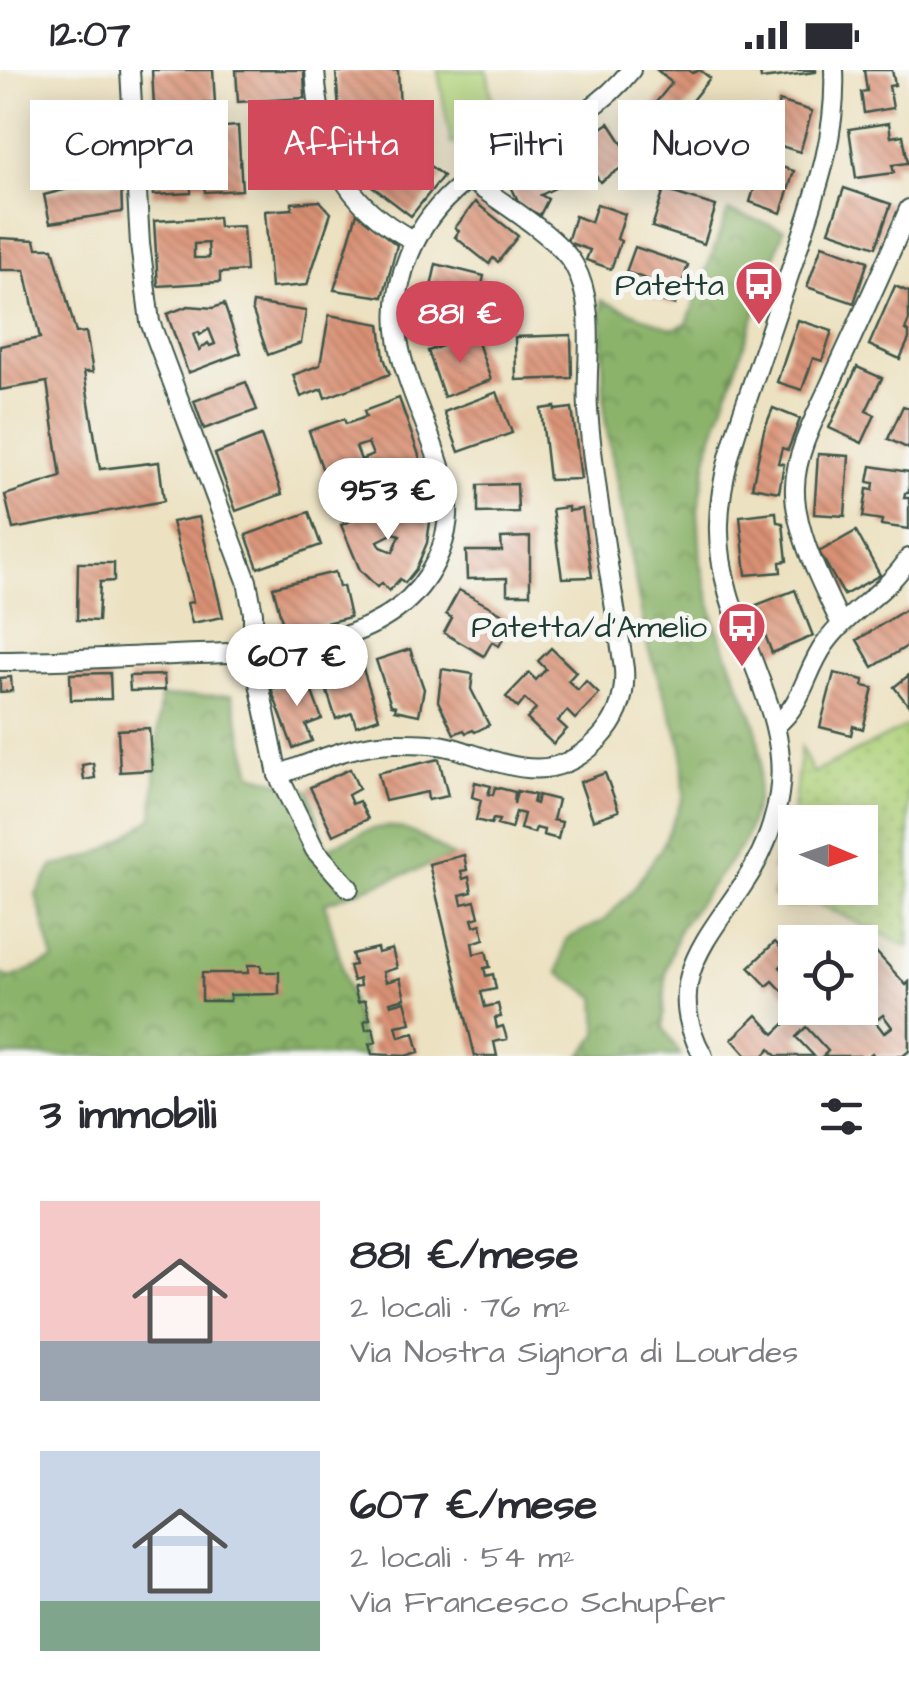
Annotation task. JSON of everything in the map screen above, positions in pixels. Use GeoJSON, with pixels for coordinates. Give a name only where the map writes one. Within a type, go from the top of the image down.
{"type":"FeatureCollection","features":[{"type":"Feature","properties":{"kind":"street"},"geometry":{"type":"LineString","coordinates":[[130,70],[140,244],[150,322],[245,576],[253,613],[252,654],[278,776],[315,850],[349,888]]}},
{"type":"Feature","properties":{"kind":"street"},"geometry":{"type":"LineString","coordinates":[[315,70],[324,132],[338,172],[363,208],[415,241]]}},
{"type":"Feature","properties":{"kind":"street"},"geometry":{"type":"LineString","coordinates":[[598,102],[630,70]]}},
{"type":"Feature","properties":{"kind":"street"},"geometry":{"type":"LineString","coordinates":[[703,1056],[688,1020],[686,997],[693,962],[768,839],[776,814],[782,767],[776,725],[739,632],[723,578],[719,512],[732,446],[829,151],[834,123],[834,70]]}},
{"type":"Feature","properties":{"kind":"street"},"geometry":{"type":"LineString","coordinates":[[0,662],[252,654],[314,643],[388,617],[417,592],[442,548],[448,516],[445,481],[401,360],[395,326],[400,281],[415,241],[434,212],[455,190]]}},
{"type":"Feature","properties":{"kind":"street"},"geometry":{"type":"LineString","coordinates":[[278,776],[345,751],[392,743],[448,747],[514,768],[549,768],[597,742],[622,700],[624,669],[588,410],[587,315],[581,282],[557,245],[483,190]]}},
{"type":"Feature","properties":{"kind":"street"},"geometry":{"type":"LineString","coordinates":[[841,624],[802,528],[796,479],[818,411],[909,209]]}},
{"type":"Feature","properties":{"kind":"street"},"geometry":{"type":"LineString","coordinates":[[776,725],[793,709],[816,657],[841,624],[890,584],[909,558]]}},
{"type":"Feature","properties":{"kind":"green space"},"geometry":{"type":"Polygon","coordinates":[[[438,70],[487,70],[492,100],[454,100],[451,144],[438,70]]]}},
{"type":"Feature","properties":{"kind":"green space"},"geometry":{"type":"Polygon","coordinates":[[[728,211],[784,229],[710,444],[698,510],[701,563],[716,626],[756,725],[761,760],[757,799],[745,841],[679,929],[666,970],[663,1027],[681,1056],[581,1056],[598,1034],[596,997],[558,973],[566,939],[604,920],[632,891],[662,847],[684,796],[682,747],[648,648],[605,420],[601,300],[673,329],[687,323],[728,211]]]}},
{"type":"Feature","properties":{"kind":"green space"},"geometry":{"type":"Polygon","coordinates":[[[232,695],[252,774],[310,791],[326,849],[365,832],[391,827],[417,835],[453,857],[325,903],[366,1056],[0,1056],[0,973],[11,978],[54,960],[36,895],[53,866],[106,849],[153,817],[160,697],[232,695]]]}},
{"type":"Feature","properties":{"kind":"green space"},"geometry":{"type":"Polygon","coordinates":[[[909,725],[909,947],[878,932],[878,925],[863,925],[821,905],[878,905],[878,805],[794,805],[801,747],[813,773],[909,725]]]}},
{"type":"Feature","properties":{"kind":"building"},"geometry":{"type":"Polygon","coordinates":[[[152,70],[213,70],[215,100],[154,100],[152,70]]]}},
{"type":"Feature","properties":{"kind":"building"},"geometry":{"type":"Polygon","coordinates":[[[236,70],[304,70],[305,98],[238,102],[236,70]]]}},
{"type":"Feature","properties":{"kind":"building"},"geometry":{"type":"Polygon","coordinates":[[[398,70],[400,100],[338,100],[336,72],[398,70]]]}},
{"type":"Feature","properties":{"kind":"building"},"geometry":{"type":"Polygon","coordinates":[[[657,70],[700,70],[710,78],[692,100],[658,100],[672,83],[657,70]]]}},
{"type":"Feature","properties":{"kind":"building"},"geometry":{"type":"Polygon","coordinates":[[[760,70],[816,70],[816,72],[761,79],[760,70]]]}},
{"type":"Feature","properties":{"kind":"building"},"geometry":{"type":"Polygon","coordinates":[[[864,70],[892,70],[895,85],[889,86],[893,108],[864,113],[864,70]]]}},
{"type":"Feature","properties":{"kind":"building"},"geometry":{"type":"Polygon","coordinates":[[[785,103],[812,111],[800,152],[785,147],[785,103]]]}},
{"type":"Feature","properties":{"kind":"building"},"geometry":{"type":"Polygon","coordinates":[[[609,123],[618,137],[618,170],[600,182],[598,179],[598,131],[609,123]]]}},
{"type":"Feature","properties":{"kind":"building"},"geometry":{"type":"Polygon","coordinates":[[[889,123],[891,137],[903,135],[908,163],[892,165],[894,173],[856,178],[849,129],[889,123]]]}},
{"type":"Feature","properties":{"kind":"building"},"geometry":{"type":"Polygon","coordinates":[[[238,126],[242,190],[205,192],[228,190],[228,127],[238,126]]]}},
{"type":"Feature","properties":{"kind":"building"},"geometry":{"type":"Polygon","coordinates":[[[785,168],[794,171],[781,213],[750,202],[754,190],[785,190],[785,168]]]}},
{"type":"Feature","properties":{"kind":"building"},"geometry":{"type":"Polygon","coordinates":[[[434,169],[443,176],[434,187],[434,169]]]}},
{"type":"Feature","properties":{"kind":"building"},"geometry":{"type":"Polygon","coordinates":[[[844,188],[891,204],[876,247],[829,231],[844,188]]]}},
{"type":"Feature","properties":{"kind":"building"},"geometry":{"type":"Polygon","coordinates":[[[63,190],[121,190],[122,212],[50,223],[44,195],[63,190]]]}},
{"type":"Feature","properties":{"kind":"building"},"geometry":{"type":"Polygon","coordinates":[[[153,190],[191,190],[191,193],[153,195],[153,190]]]}},
{"type":"Feature","properties":{"kind":"building"},"geometry":{"type":"Polygon","coordinates":[[[377,190],[432,190],[411,216],[377,190]]]}},
{"type":"Feature","properties":{"kind":"building"},"geometry":{"type":"Polygon","coordinates":[[[513,190],[551,190],[541,195],[548,199],[540,215],[520,205],[513,190]]]}},
{"type":"Feature","properties":{"kind":"building"},"geometry":{"type":"Polygon","coordinates":[[[664,190],[716,206],[704,244],[652,227],[664,190]]]}},
{"type":"Feature","properties":{"kind":"building"},"geometry":{"type":"Polygon","coordinates":[[[320,201],[331,213],[307,285],[271,288],[265,211],[292,209],[292,203],[320,201]]]}},
{"type":"Feature","properties":{"kind":"building"},"geometry":{"type":"Polygon","coordinates":[[[475,202],[518,236],[498,262],[493,258],[489,264],[455,237],[459,231],[455,228],[475,202]]]}},
{"type":"Feature","properties":{"kind":"building"},"geometry":{"type":"Polygon","coordinates":[[[597,204],[625,214],[611,269],[586,260],[590,250],[567,242],[575,216],[591,222],[597,204]]]}},
{"type":"Feature","properties":{"kind":"building"},"geometry":{"type":"Polygon","coordinates":[[[357,213],[397,245],[383,297],[334,290],[357,213]]]}},
{"type":"Feature","properties":{"kind":"building"},"geometry":{"type":"Polygon","coordinates":[[[218,217],[219,227],[243,226],[246,271],[220,273],[220,282],[158,286],[154,221],[218,217]],[[208,243],[194,244],[194,258],[209,258],[208,243]]]}},
{"type":"Feature","properties":{"kind":"building"},"geometry":{"type":"Polygon","coordinates":[[[0,238],[35,240],[37,248],[53,248],[76,333],[86,332],[93,372],[84,372],[100,469],[159,462],[164,501],[13,529],[5,495],[61,477],[47,382],[0,390],[0,346],[40,338],[25,270],[0,270],[0,238]]]}},
{"type":"Feature","properties":{"kind":"building"},"geometry":{"type":"Polygon","coordinates":[[[822,245],[868,261],[854,303],[807,287],[822,245]]]}},
{"type":"Feature","properties":{"kind":"building"},"geometry":{"type":"Polygon","coordinates":[[[635,247],[688,265],[675,305],[647,296],[652,281],[626,272],[635,247]]]}},
{"type":"Feature","properties":{"kind":"building"},"geometry":{"type":"Polygon","coordinates":[[[436,264],[484,276],[474,321],[426,310],[436,264]]]}},
{"type":"Feature","properties":{"kind":"building"},"geometry":{"type":"Polygon","coordinates":[[[895,286],[909,292],[905,330],[909,339],[900,359],[869,345],[895,286]]]}},
{"type":"Feature","properties":{"kind":"building"},"geometry":{"type":"Polygon","coordinates":[[[253,303],[306,311],[301,343],[268,355],[253,303]]]}},
{"type":"Feature","properties":{"kind":"building"},"geometry":{"type":"Polygon","coordinates":[[[224,304],[241,353],[188,373],[167,314],[188,306],[213,308],[224,304]],[[209,329],[200,335],[193,334],[199,350],[208,343],[215,344],[209,329]]]}},
{"type":"Feature","properties":{"kind":"building"},"geometry":{"type":"Polygon","coordinates":[[[329,315],[380,324],[390,374],[325,398],[322,389],[301,397],[293,375],[320,365],[329,315]]]}},
{"type":"Feature","properties":{"kind":"building"},"geometry":{"type":"Polygon","coordinates":[[[798,320],[832,331],[822,361],[813,358],[802,390],[777,382],[798,320]]]}},
{"type":"Feature","properties":{"kind":"building"},"geometry":{"type":"Polygon","coordinates":[[[475,334],[491,380],[444,397],[428,351],[475,334]]]}},
{"type":"Feature","properties":{"kind":"building"},"geometry":{"type":"Polygon","coordinates":[[[571,335],[572,378],[516,380],[515,337],[571,335]]]}},
{"type":"Feature","properties":{"kind":"building"},"geometry":{"type":"Polygon","coordinates":[[[857,367],[882,378],[866,411],[875,415],[862,443],[829,428],[857,367]]]}},
{"type":"Feature","properties":{"kind":"building"},"geometry":{"type":"Polygon","coordinates":[[[246,382],[257,410],[204,429],[194,401],[246,382]]]}},
{"type":"Feature","properties":{"kind":"building"},"geometry":{"type":"Polygon","coordinates":[[[497,392],[512,433],[459,452],[444,412],[497,392]]]}},
{"type":"Feature","properties":{"kind":"building"},"geometry":{"type":"Polygon","coordinates":[[[399,398],[422,464],[388,477],[386,472],[368,478],[371,485],[337,497],[333,487],[329,488],[309,431],[344,419],[346,424],[366,417],[364,411],[399,398]],[[368,443],[356,447],[361,460],[373,455],[368,443]]]}},
{"type":"Feature","properties":{"kind":"building"},"geometry":{"type":"Polygon","coordinates":[[[903,406],[909,408],[909,449],[888,439],[903,406]]]}},
{"type":"Feature","properties":{"kind":"building"},"geometry":{"type":"Polygon","coordinates":[[[572,408],[581,479],[549,480],[541,409],[572,408]]]}},
{"type":"Feature","properties":{"kind":"building"},"geometry":{"type":"Polygon","coordinates":[[[773,408],[800,419],[788,450],[782,448],[778,463],[784,464],[779,492],[752,487],[764,430],[773,408]]]}},
{"type":"Feature","properties":{"kind":"building"},"geometry":{"type":"Polygon","coordinates":[[[261,436],[282,494],[236,511],[215,454],[261,436]]]}},
{"type":"Feature","properties":{"kind":"building"},"geometry":{"type":"Polygon","coordinates":[[[818,454],[849,456],[845,516],[814,514],[818,454]]]}},
{"type":"Feature","properties":{"kind":"building"},"geometry":{"type":"Polygon","coordinates":[[[871,466],[909,472],[909,493],[904,498],[909,498],[909,529],[881,525],[882,520],[863,517],[867,489],[873,490],[874,483],[868,482],[871,466]]]}},
{"type":"Feature","properties":{"kind":"building"},"geometry":{"type":"Polygon","coordinates":[[[517,484],[518,512],[478,513],[478,485],[517,484]]]}},
{"type":"Feature","properties":{"kind":"building"},"geometry":{"type":"Polygon","coordinates":[[[395,501],[396,506],[409,512],[431,515],[427,543],[416,569],[405,583],[400,579],[389,591],[382,583],[377,587],[360,570],[341,525],[395,501]],[[394,533],[378,541],[381,547],[393,552],[400,535],[394,533]]]}},
{"type":"Feature","properties":{"kind":"building"},"geometry":{"type":"Polygon","coordinates":[[[568,507],[568,511],[582,509],[592,577],[562,578],[552,509],[568,507]]]}},
{"type":"Feature","properties":{"kind":"building"},"geometry":{"type":"Polygon","coordinates":[[[309,512],[321,545],[258,568],[246,535],[309,512]]]}},
{"type":"Feature","properties":{"kind":"building"},"geometry":{"type":"Polygon","coordinates":[[[776,512],[777,522],[783,523],[787,561],[780,562],[781,572],[746,575],[740,516],[776,512]]]}},
{"type":"Feature","properties":{"kind":"building"},"geometry":{"type":"Polygon","coordinates":[[[199,517],[223,617],[192,623],[187,603],[193,602],[172,522],[199,517]]]}},
{"type":"Feature","properties":{"kind":"building"},"geometry":{"type":"Polygon","coordinates":[[[856,531],[880,575],[844,595],[819,552],[856,531]]]}},
{"type":"Feature","properties":{"kind":"building"},"geometry":{"type":"Polygon","coordinates":[[[530,537],[530,594],[507,594],[507,578],[467,579],[466,551],[502,551],[501,538],[530,537]]]}},
{"type":"Feature","properties":{"kind":"building"},"geometry":{"type":"Polygon","coordinates":[[[78,563],[114,563],[114,581],[100,582],[98,621],[77,620],[78,563]]]}},
{"type":"Feature","properties":{"kind":"building"},"geometry":{"type":"Polygon","coordinates":[[[335,572],[339,587],[343,586],[350,617],[285,633],[273,587],[335,572]]]}},
{"type":"Feature","properties":{"kind":"building"},"geometry":{"type":"Polygon","coordinates":[[[459,590],[514,620],[499,646],[492,642],[484,656],[444,633],[452,618],[446,614],[459,590]]]}},
{"type":"Feature","properties":{"kind":"building"},"geometry":{"type":"Polygon","coordinates":[[[795,590],[813,636],[772,653],[754,606],[795,590]]]}},
{"type":"Feature","properties":{"kind":"building"},"geometry":{"type":"Polygon","coordinates":[[[908,608],[909,645],[873,667],[857,640],[908,608]]]}},
{"type":"Feature","properties":{"kind":"building"},"geometry":{"type":"Polygon","coordinates":[[[551,648],[576,672],[568,681],[578,690],[586,681],[599,694],[575,719],[567,711],[558,721],[567,729],[553,744],[527,719],[536,709],[525,699],[518,708],[506,697],[529,673],[536,680],[546,669],[538,661],[551,648]]]}},
{"type":"Feature","properties":{"kind":"building"},"geometry":{"type":"Polygon","coordinates":[[[410,649],[424,689],[419,715],[395,710],[396,706],[391,705],[376,660],[410,649]]]}},
{"type":"Feature","properties":{"kind":"building"},"geometry":{"type":"Polygon","coordinates":[[[360,660],[379,718],[356,726],[352,713],[336,719],[321,673],[360,660]]]}},
{"type":"Feature","properties":{"kind":"building"},"geometry":{"type":"Polygon","coordinates":[[[442,669],[473,674],[471,689],[489,725],[475,732],[464,730],[454,734],[438,701],[442,669]]]}},
{"type":"Feature","properties":{"kind":"building"},"geometry":{"type":"Polygon","coordinates":[[[110,673],[111,699],[71,700],[70,674],[110,673]]]}},
{"type":"Feature","properties":{"kind":"building"},"geometry":{"type":"Polygon","coordinates":[[[834,673],[864,680],[863,686],[873,688],[863,729],[853,726],[851,735],[820,727],[834,673]]]}},
{"type":"Feature","properties":{"kind":"building"},"geometry":{"type":"Polygon","coordinates":[[[164,675],[165,690],[130,691],[129,676],[164,675]]]}},
{"type":"Feature","properties":{"kind":"building"},"geometry":{"type":"Polygon","coordinates":[[[909,675],[909,706],[894,687],[909,675]]]}},
{"type":"Feature","properties":{"kind":"building"},"geometry":{"type":"Polygon","coordinates":[[[306,676],[322,719],[306,725],[312,741],[293,748],[271,689],[306,676]]]}},
{"type":"Feature","properties":{"kind":"building"},"geometry":{"type":"Polygon","coordinates":[[[11,677],[12,691],[0,692],[0,678],[11,677]]]}},
{"type":"Feature","properties":{"kind":"building"},"geometry":{"type":"Polygon","coordinates":[[[149,728],[152,770],[120,772],[118,730],[149,728]]]}},
{"type":"Feature","properties":{"kind":"building"},"geometry":{"type":"Polygon","coordinates":[[[439,759],[448,796],[428,800],[427,792],[385,801],[378,773],[439,759]]]}},
{"type":"Feature","properties":{"kind":"building"},"geometry":{"type":"Polygon","coordinates":[[[93,763],[95,778],[84,780],[82,765],[93,763]]]}},
{"type":"Feature","properties":{"kind":"building"},"geometry":{"type":"Polygon","coordinates":[[[350,769],[359,789],[348,795],[352,804],[359,801],[368,819],[333,835],[310,787],[350,769]]]}},
{"type":"Feature","properties":{"kind":"building"},"geometry":{"type":"Polygon","coordinates":[[[605,773],[619,811],[593,820],[580,782],[605,773]]]}},
{"type":"Feature","properties":{"kind":"building"},"geometry":{"type":"Polygon","coordinates":[[[475,782],[491,786],[488,794],[493,795],[495,787],[515,792],[514,804],[517,791],[535,795],[536,804],[538,795],[558,800],[553,820],[562,822],[558,839],[543,835],[544,830],[536,828],[534,833],[520,829],[524,814],[516,812],[511,829],[497,825],[499,820],[493,819],[491,824],[476,820],[481,800],[472,797],[475,782]]]}},
{"type":"Feature","properties":{"kind":"building"},"geometry":{"type":"Polygon","coordinates":[[[464,855],[467,870],[461,871],[463,879],[469,877],[472,892],[460,895],[462,904],[475,901],[479,917],[472,919],[474,926],[481,924],[484,939],[472,943],[474,954],[486,951],[490,967],[484,968],[486,976],[493,974],[496,989],[481,992],[485,1007],[498,1004],[501,1017],[495,1018],[497,1028],[503,1026],[507,1039],[494,1042],[497,1056],[475,1056],[429,864],[464,855]]]}},
{"type":"Feature","properties":{"kind":"building"},"geometry":{"type":"Polygon","coordinates":[[[775,942],[778,945],[778,986],[773,981],[767,986],[749,967],[775,942]]]}},
{"type":"Feature","properties":{"kind":"building"},"geometry":{"type":"Polygon","coordinates":[[[377,948],[378,953],[392,949],[397,968],[383,972],[386,982],[400,978],[405,998],[390,1002],[391,1005],[405,1001],[411,1023],[396,1026],[399,1037],[414,1033],[419,1052],[405,1056],[372,1054],[369,1044],[376,1042],[373,1028],[366,1030],[364,1021],[370,1019],[365,1000],[358,1002],[354,987],[360,986],[359,979],[353,981],[349,966],[355,965],[352,954],[377,948]]]}},
{"type":"Feature","properties":{"kind":"building"},"geometry":{"type":"Polygon","coordinates":[[[878,954],[906,985],[909,982],[909,1051],[903,1056],[823,1056],[828,1051],[806,1027],[796,1037],[814,1056],[776,1056],[770,1049],[763,1056],[747,1056],[732,1039],[757,1015],[774,1034],[784,1025],[878,1025],[884,1033],[892,1027],[883,1015],[878,1019],[878,954]]]}},
{"type":"Feature","properties":{"kind":"building"},"geometry":{"type":"Polygon","coordinates":[[[248,965],[261,965],[261,972],[279,972],[279,994],[230,995],[230,1001],[202,1001],[202,973],[248,973],[248,965]]]}},
{"type":"Feature","properties":{"kind":"place","name":"Patetta"},"geometry":{"type":"Point","coordinates":[759,326]}},
{"type":"Feature","properties":{"kind":"place","name":"Patetta/d'Amelio"},"geometry":{"type":"Point","coordinates":[742,668]}}]}
